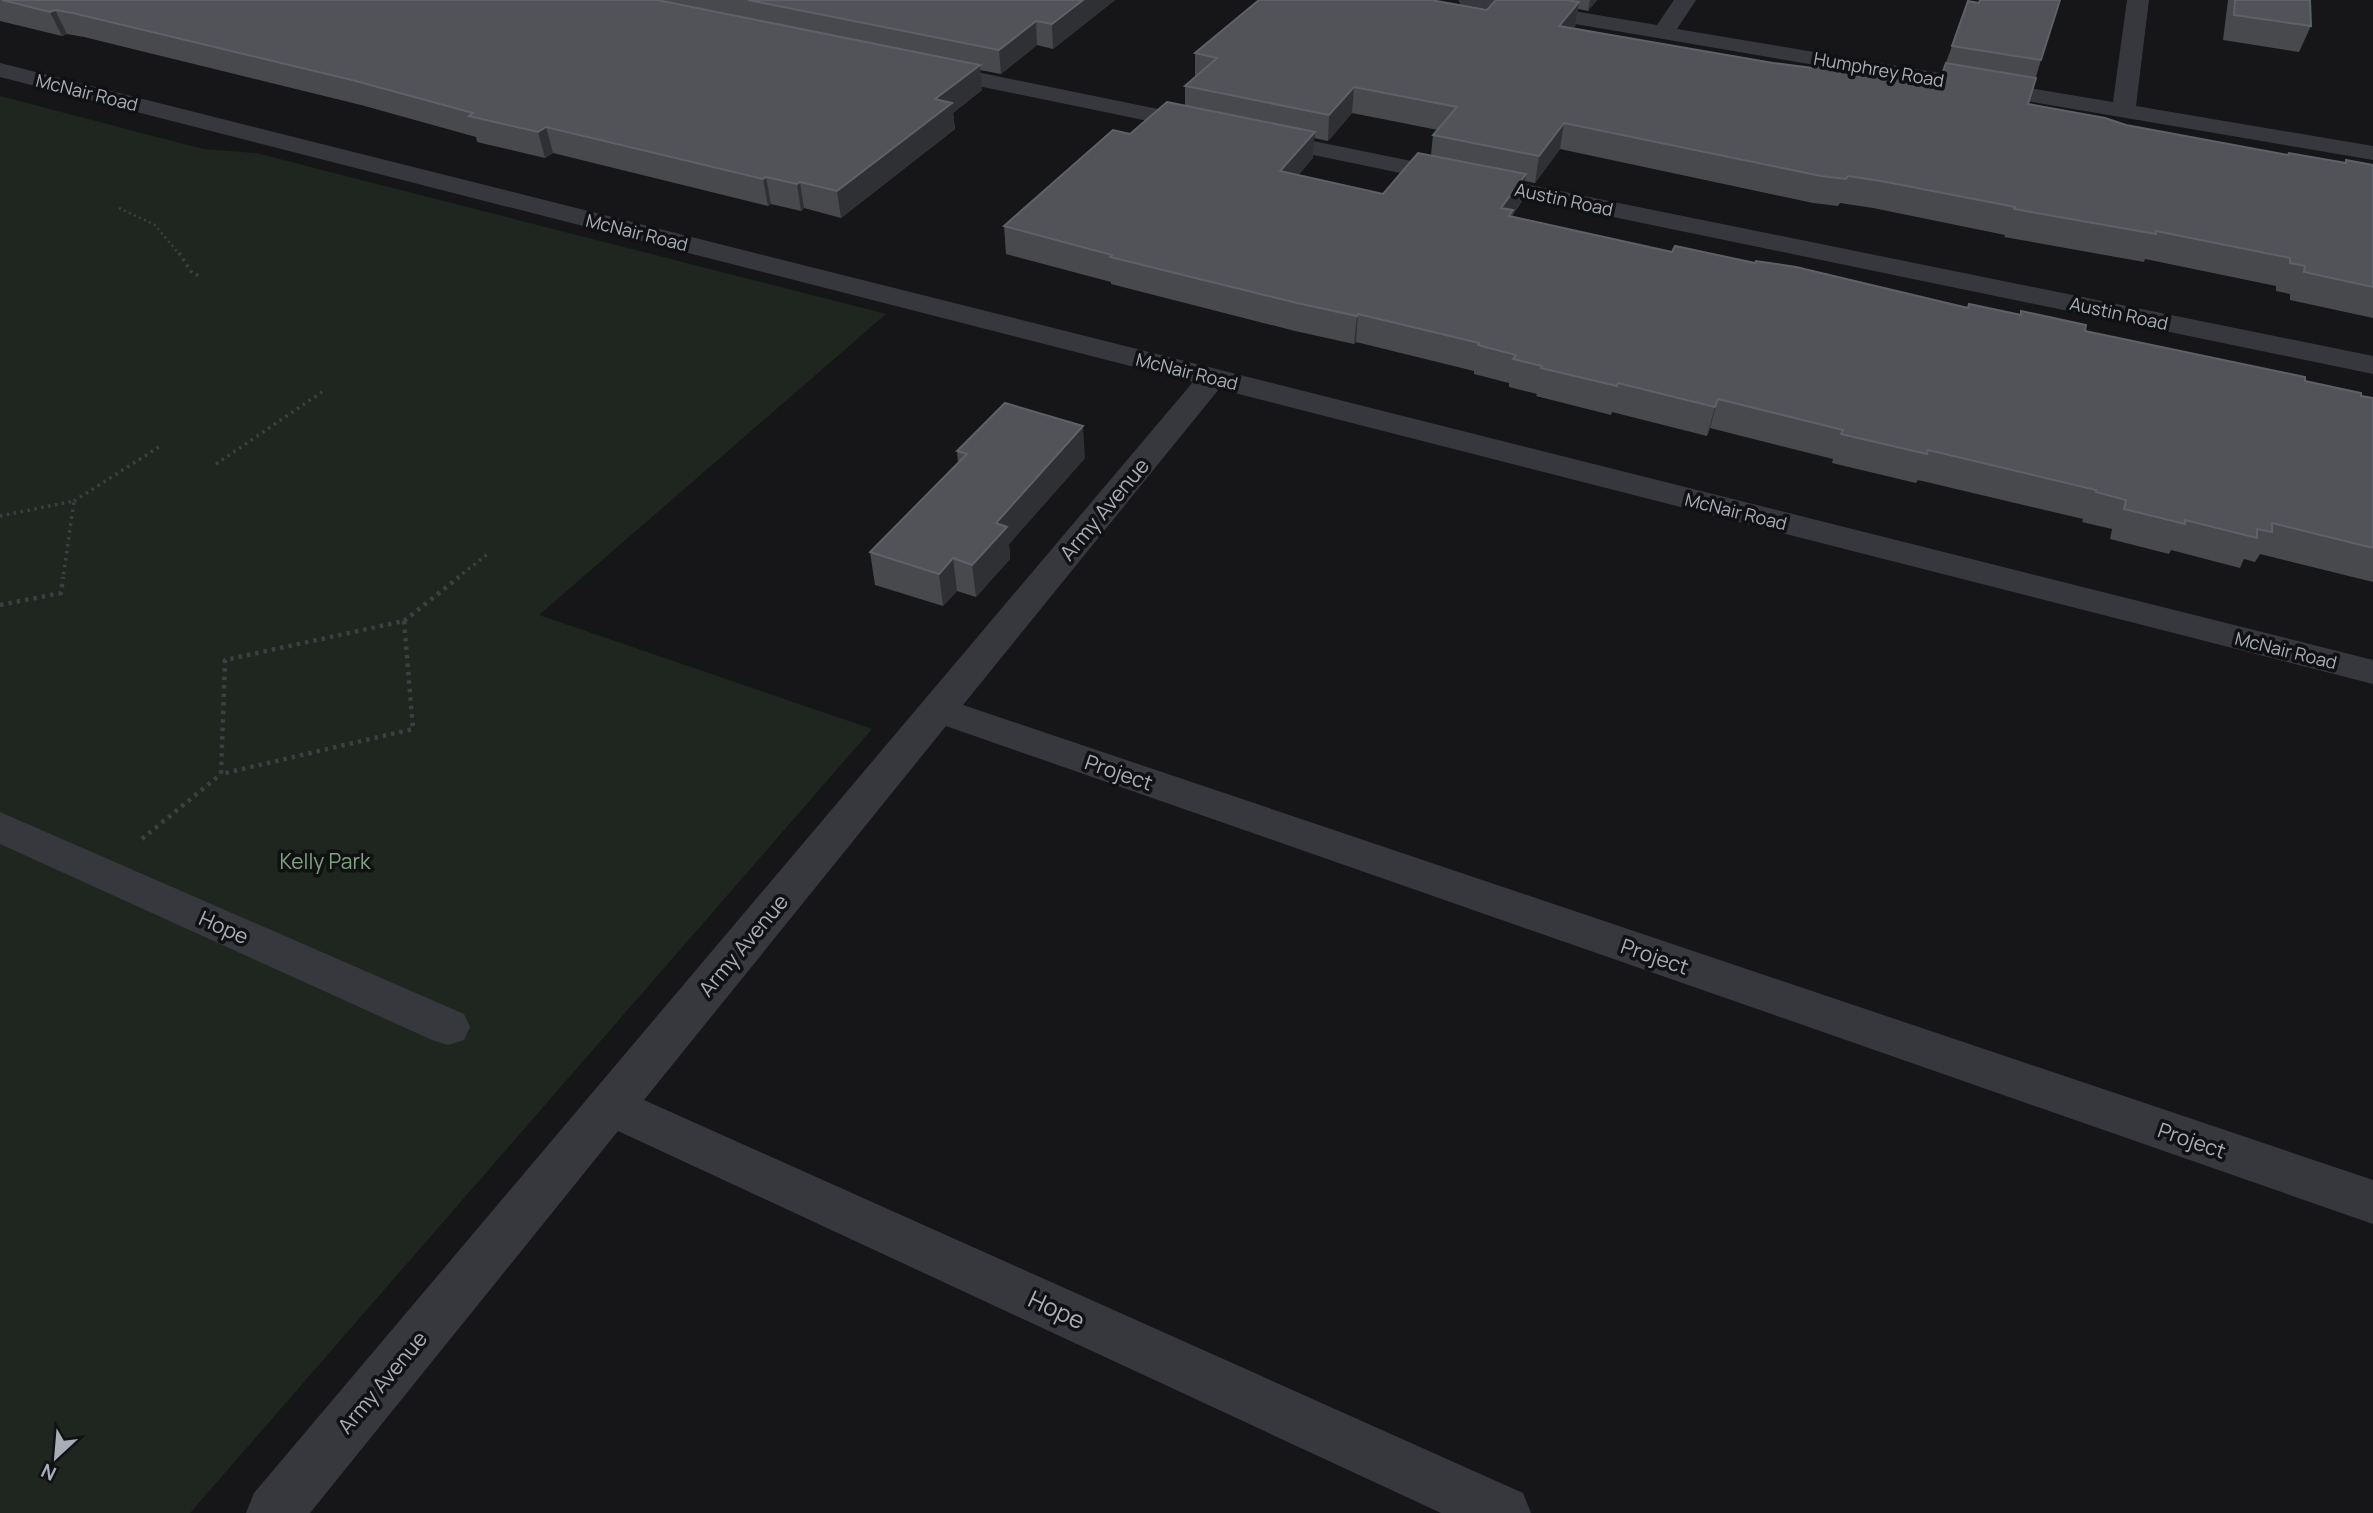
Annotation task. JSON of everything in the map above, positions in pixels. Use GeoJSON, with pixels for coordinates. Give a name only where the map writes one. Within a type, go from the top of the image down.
{"type":"FeatureCollection","features":[{"type":"Feature","properties":{"kind":"street","name":"Humphrey Road"},"geometry":{"type":"LineString","coordinates":[[1469,0],[2373,153]]}},
{"type":"Feature","properties":{"kind":"street"},"geometry":{"type":"LineString","coordinates":[[1663,33],[1685,0]]}},
{"type":"Feature","properties":{"kind":"street"},"geometry":{"type":"LineString","coordinates":[[2124,111],[2138,0]]}},
{"type":"Feature","properties":{"kind":"street","name":"Austin Road"},"geometry":{"type":"LineString","coordinates":[[907,65],[2373,365]]}},
{"type":"Feature","properties":{"kind":"street","name":"McNair Road"},"geometry":{"type":"LineString","coordinates":[[0,70],[2373,673]]}},
{"type":"Feature","properties":{"kind":"street","name":"Army Avenue"},"geometry":{"type":"LineString","coordinates":[[274,1513],[1212,378]]}},
{"type":"Feature","properties":{"kind":"street","name":"Project"},"geometry":{"type":"LineString","coordinates":[[938,710],[2373,1202]]}},
{"type":"Feature","properties":{"kind":"street","name":"Hope"},"geometry":{"type":"LineString","coordinates":[[0,827],[448,1027]]}},
{"type":"Feature","properties":{"kind":"street","name":"Hope"},"geometry":{"type":"LineString","coordinates":[[610,1106],[1503,1513]]}},
{"type":"Feature","properties":{"kind":"path"},"geometry":{"type":"LineString","coordinates":[[119,208],[143,215],[160,228],[192,273],[200,276]]}},
{"type":"Feature","properties":{"kind":"path"},"geometry":{"type":"LineString","coordinates":[[216,464],[322,392]]}},
{"type":"Feature","properties":{"kind":"path"},"geometry":{"type":"LineString","coordinates":[[0,516],[74,501],[162,445]]}},
{"type":"Feature","properties":{"kind":"path"},"geometry":{"type":"LineString","coordinates":[[0,605],[61,593],[74,501]]}},
{"type":"Feature","properties":{"kind":"path"},"geometry":{"type":"LineString","coordinates":[[221,774],[225,660],[404,621],[489,553]]}},
{"type":"Feature","properties":{"kind":"path"},"geometry":{"type":"LineString","coordinates":[[101,873],[221,774],[413,729],[404,621]]}},
{"type":"Feature","properties":{"kind":"green space","name":"Kelly Park"},"geometry":{"type":"Polygon","coordinates":[[[0,96],[203,149],[256,153],[886,314],[539,615],[872,729],[190,1513],[0,1513],[0,96]]]}},
{"type":"Feature","properties":{"kind":"building"},"geometry":{"type":"Polygon","coordinates":[[[2,0],[657,0],[980,65],[935,99],[952,103],[837,191],[800,182],[797,184],[766,177],[763,179],[546,127],[538,132],[469,116],[473,113],[352,80],[73,13],[55,10],[50,12],[2,0]]]}},
{"type":"Feature","properties":{"kind":"building"},"geometry":{"type":"Polygon","coordinates":[[[748,0],[1083,0],[1052,24],[1036,21],[999,50],[748,0]]]}},
{"type":"Feature","properties":{"kind":"building"},"geometry":{"type":"Polygon","coordinates":[[[1259,0],[1431,0],[1487,10],[1496,0],[1566,0],[1579,2],[1559,26],[1773,63],[1814,66],[1937,87],[1946,63],[2036,78],[2028,104],[2288,155],[2289,153],[2373,165],[2373,287],[2304,272],[2305,266],[2290,263],[2290,258],[2156,231],[2156,234],[2014,209],[2015,207],[1881,181],[1848,176],[1846,179],[1821,176],[1564,123],[1539,156],[1433,135],[1457,107],[1354,87],[1329,115],[1185,86],[1217,58],[1195,53],[1259,0]]]}},
{"type":"Feature","properties":{"kind":"building"},"geometry":{"type":"Polygon","coordinates":[[[1980,0],[2060,0],[2041,60],[1952,46],[1968,1],[1979,3],[1980,0]]]}},
{"type":"Feature","properties":{"kind":"building"},"geometry":{"type":"Polygon","coordinates":[[[2235,0],[2310,0],[2311,26],[2234,15],[2235,0]]]}},
{"type":"Feature","properties":{"kind":"building"},"geometry":{"type":"Polygon","coordinates":[[[1167,102],[1315,132],[1280,171],[1383,194],[1418,153],[1526,174],[1501,208],[1513,210],[1509,216],[1672,252],[1675,246],[1755,263],[1796,267],[1968,308],[1969,304],[2021,315],[2021,311],[2086,325],[2085,331],[2305,377],[2305,381],[2361,393],[2361,396],[2373,398],[2373,548],[2272,523],[2272,532],[2257,529],[2257,538],[2185,520],[2185,524],[2124,509],[2126,500],[2096,490],[1928,450],[1927,454],[1841,434],[1843,430],[1718,399],[1715,407],[1618,383],[1617,386],[1541,368],[1542,366],[1513,359],[1516,355],[1478,345],[1479,343],[1358,314],[1357,316],[1297,303],[1110,257],[1112,255],[1004,226],[1113,130],[1130,134],[1167,102]]]}},
{"type":"Feature","properties":{"kind":"building"},"geometry":{"type":"Polygon","coordinates":[[[1005,403],[1083,426],[996,523],[1007,527],[972,565],[953,558],[939,574],[870,552],[967,454],[957,451],[1005,403]]]}}]}
